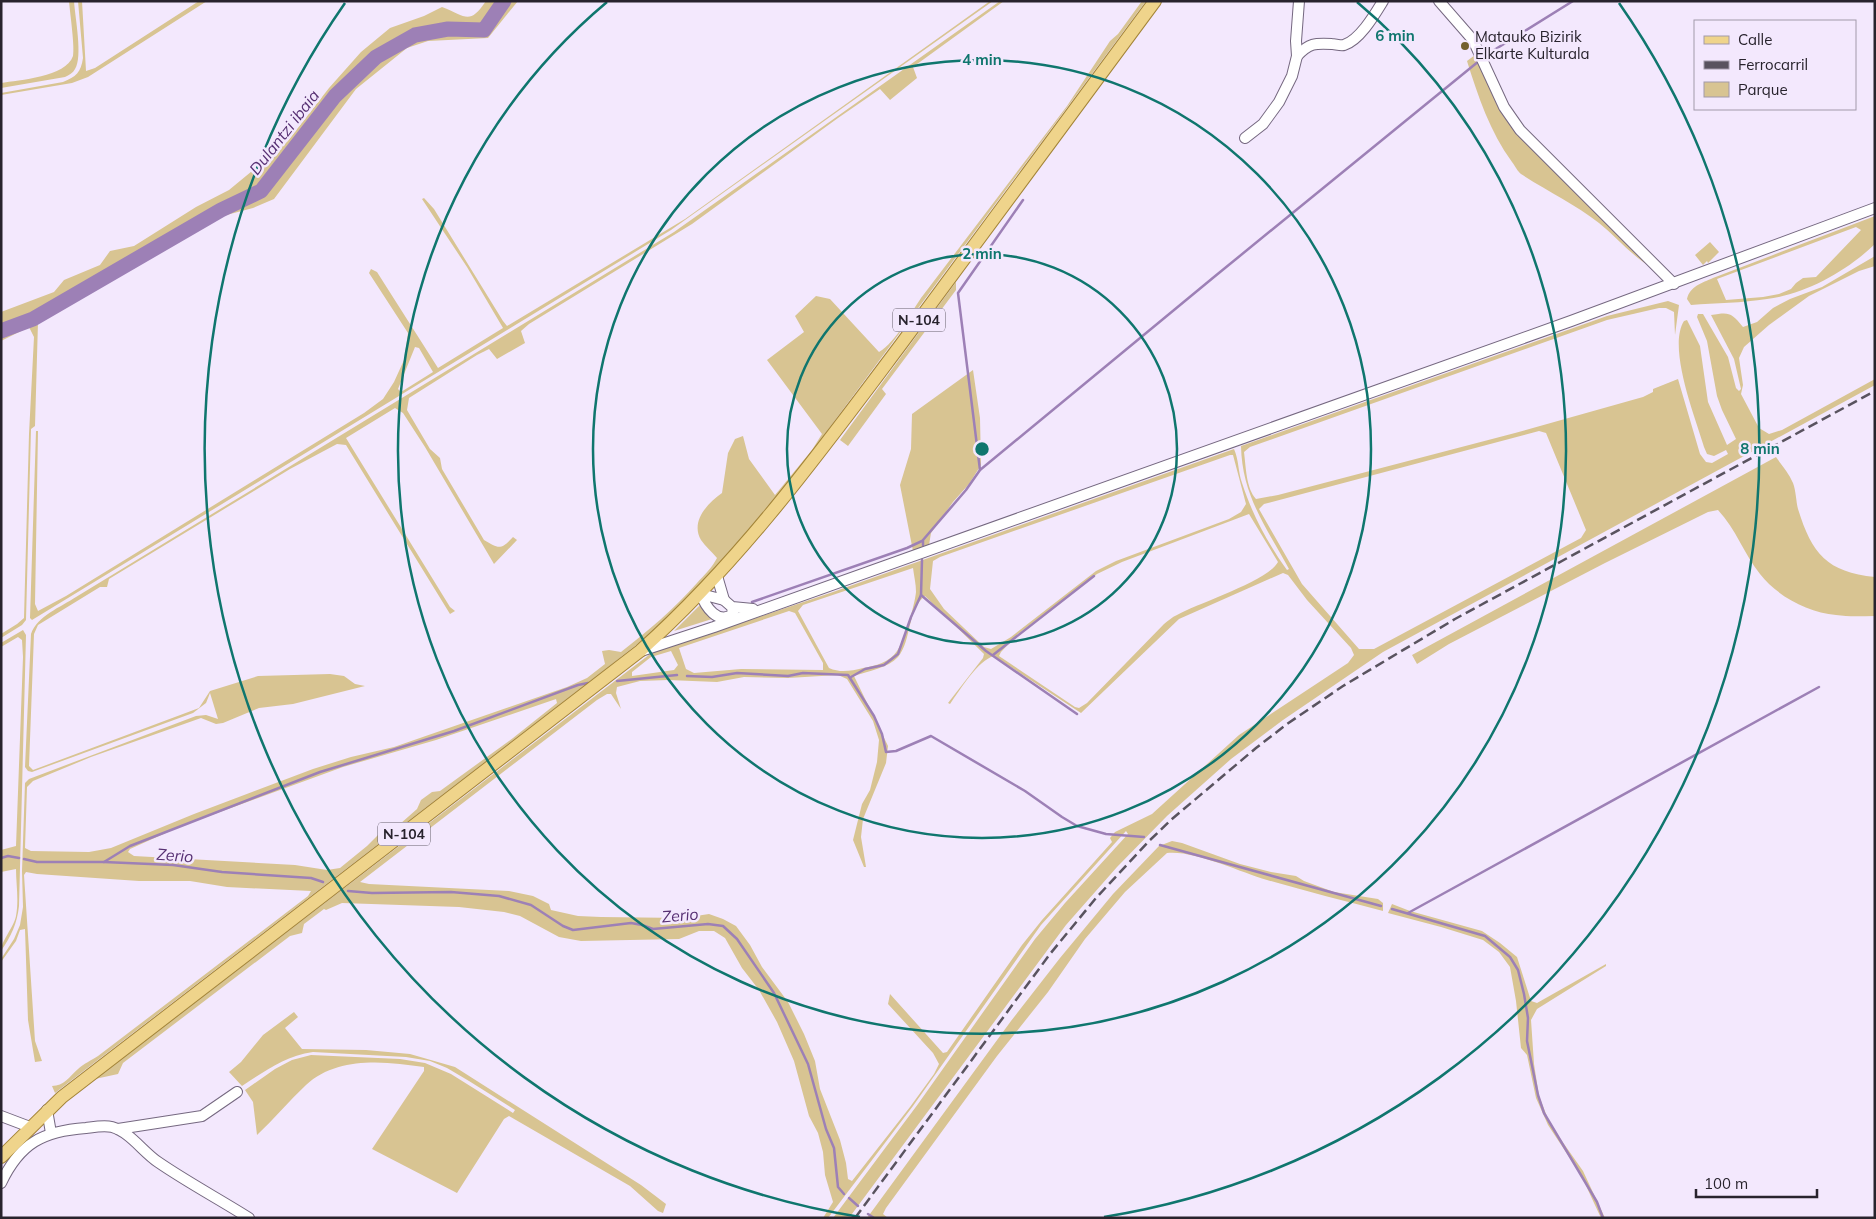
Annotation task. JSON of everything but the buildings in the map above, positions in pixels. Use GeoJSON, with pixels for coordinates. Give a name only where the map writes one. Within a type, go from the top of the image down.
{"type":"FeatureCollection","features":[{"type":"Feature","properties":{"kind":"main road","name":"N-104"},"geometry":{"type":"LineString","coordinates":[[1,1157],[47,1110],[96,1070],[640,651],[701,594],[776,507],[820,452],[1155,1]]}},
{"type":"Feature","properties":{"kind":"street"},"geometry":{"type":"LineString","coordinates":[[1245,138],[1263,124],[1279,102],[1292,76],[1297,56],[1296,41],[1299,1]]}},
{"type":"Feature","properties":{"kind":"street"},"geometry":{"type":"LineString","coordinates":[[1297,56],[1306,47],[1318,43],[1344,45],[1367,26],[1383,1]]}},
{"type":"Feature","properties":{"kind":"street"},"geometry":{"type":"LineString","coordinates":[[1439,1],[1473,40],[1504,107],[1520,130],[1674,284]]}},
{"type":"Feature","properties":{"kind":"street"},"geometry":{"type":"LineString","coordinates":[[640,651],[730,615],[764,608],[1674,284],[1875,208]]}},
{"type":"Feature","properties":{"kind":"street"},"geometry":{"type":"LineString","coordinates":[[717,576],[730,615]]}},
{"type":"Feature","properties":{"kind":"street"},"geometry":{"type":"LineString","coordinates":[[701,594],[724,600]]}},
{"type":"Feature","properties":{"kind":"street"},"geometry":{"type":"LineString","coordinates":[[701,594],[706,607],[716,616],[724,619],[730,615]]}},
{"type":"Feature","properties":{"kind":"street"},"geometry":{"type":"LineString","coordinates":[[118,1129],[202,1116],[237,1092]]}},
{"type":"Feature","properties":{"kind":"street"},"geometry":{"type":"LineString","coordinates":[[47,1110],[51,1133]]}},
{"type":"Feature","properties":{"kind":"street"},"geometry":{"type":"LineString","coordinates":[[1,1116],[30,1127]]}},
{"type":"Feature","properties":{"kind":"street"},"geometry":{"type":"LineString","coordinates":[[1,1183],[10,1166],[38,1138],[51,1133],[110,1126],[118,1129],[158,1162],[250,1218]]}},
{"type":"Feature","properties":{"kind":"green space"},"geometry":{"type":"Polygon","coordinates":[[[69,1],[74,1],[78,36],[77,63],[71,74],[65,77],[1,88],[1,83],[30,79],[52,73],[69,63],[73,56],[73,38],[69,1]]]}},
{"type":"Feature","properties":{"kind":"green space"},"geometry":{"type":"Polygon","coordinates":[[[78,1],[82,1],[86,71],[95,68],[199,1],[207,1],[88,77],[72,83],[1,95],[1,93],[63,82],[77,73],[83,58],[78,1]]]}},
{"type":"Feature","properties":{"kind":"green space"},"geometry":{"type":"Polygon","coordinates":[[[486,1],[518,1],[488,38],[428,41],[407,48],[356,89],[274,199],[253,208],[215,218],[65,308],[38,322],[35,426],[31,429],[26,620],[22,625],[1,638],[1,634],[24,618],[29,434],[34,337],[29,327],[1,341],[1,312],[54,292],[64,280],[100,265],[110,251],[134,246],[196,207],[229,190],[287,142],[329,88],[361,52],[390,28],[424,16],[442,7],[462,16],[471,16],[486,1]]]}},
{"type":"Feature","properties":{"kind":"green space"},"geometry":{"type":"Polygon","coordinates":[[[990,1],[993,1],[671,230],[32,620],[30,618],[36,431],[38,431],[35,604],[38,611],[66,596],[364,413],[383,399],[394,382],[404,360],[408,333],[369,273],[371,269],[377,272],[438,368],[503,328],[467,267],[422,199],[424,198],[434,209],[507,326],[685,219],[990,1]],[[415,347],[398,389],[401,392],[433,372],[419,348],[415,347]]]}},
{"type":"Feature","properties":{"kind":"green space"},"geometry":{"type":"Polygon","coordinates":[[[1000,1],[1004,1],[913,67],[917,78],[890,100],[880,89],[692,224],[529,324],[521,331],[525,343],[497,359],[489,349],[409,398],[407,410],[430,449],[440,458],[442,469],[484,540],[500,547],[513,537],[517,540],[494,564],[403,413],[395,408],[346,438],[450,607],[455,611],[450,614],[346,445],[337,444],[290,469],[109,579],[107,587],[100,587],[38,625],[34,634],[29,766],[33,770],[199,708],[210,691],[258,676],[330,674],[344,676],[355,684],[365,686],[293,704],[259,708],[223,723],[216,724],[201,718],[91,757],[33,781],[27,787],[25,848],[31,851],[89,852],[111,848],[313,769],[351,757],[394,747],[567,687],[587,678],[605,664],[602,651],[621,652],[679,602],[715,562],[717,558],[704,544],[698,533],[699,519],[706,507],[722,493],[728,453],[735,439],[743,436],[749,459],[775,495],[812,450],[822,434],[767,360],[804,332],[795,316],[816,296],[830,299],[879,352],[891,342],[921,298],[1067,106],[1110,41],[1118,34],[1142,1],[1146,1],[798,470],[693,592],[650,634],[611,665],[55,1093],[52,1086],[60,1084],[80,1067],[98,1056],[308,896],[311,891],[227,887],[190,881],[139,881],[26,872],[24,875],[35,1041],[42,1061],[35,1062],[28,1020],[25,929],[20,930],[16,941],[1,962],[20,925],[23,907],[22,871],[25,783],[29,779],[196,716],[206,715],[218,719],[210,693],[206,703],[193,713],[32,772],[28,771],[25,767],[31,634],[38,622],[57,608],[674,232],[1000,1]],[[556,699],[436,740],[343,767],[179,827],[130,849],[128,852],[134,856],[295,865],[327,870],[340,868],[378,835],[400,824],[417,809],[421,800],[432,792],[440,791],[513,738],[557,703],[556,699]]]}},
{"type":"Feature","properties":{"kind":"green space"},"geometry":{"type":"Polygon","coordinates":[[[1475,55],[1508,121],[1655,269],[1626,248],[1590,216],[1519,172],[1497,138],[1480,100],[1467,61],[1475,55]]]}},
{"type":"Feature","properties":{"kind":"green space"},"geometry":{"type":"Polygon","coordinates":[[[1875,216],[1875,244],[1839,272],[1811,287],[1782,296],[1758,300],[1691,305],[1687,299],[1691,291],[1713,278],[1875,216]],[[1856,227],[1717,279],[1726,300],[1779,294],[1791,289],[1803,278],[1816,277],[1861,230],[1856,227]]]}},
{"type":"Feature","properties":{"kind":"green space"},"geometry":{"type":"Polygon","coordinates":[[[1710,242],[1719,252],[1708,263],[1707,261],[1703,265],[1695,255],[1710,242]]]}},
{"type":"Feature","properties":{"kind":"green space"},"geometry":{"type":"Polygon","coordinates":[[[1875,256],[1875,266],[1859,271],[1809,296],[1769,325],[1744,347],[1739,358],[1743,385],[1741,394],[1759,428],[1769,434],[1782,430],[1875,379],[1875,385],[1383,652],[1283,720],[1231,759],[1167,816],[1117,867],[1066,925],[849,1218],[833,1218],[918,1104],[1035,939],[1128,834],[1126,831],[1041,925],[913,1106],[828,1218],[823,1218],[833,1202],[825,1175],[823,1152],[818,1133],[809,1116],[794,1061],[777,1022],[759,990],[742,968],[725,938],[714,931],[699,931],[679,939],[581,941],[559,937],[520,916],[504,912],[459,907],[342,903],[326,910],[324,909],[304,924],[302,933],[290,936],[123,1063],[118,1074],[95,1079],[654,651],[833,592],[1234,449],[1246,495],[1273,550],[1287,570],[1289,569],[1264,525],[1251,495],[1242,464],[1241,446],[1607,316],[1668,301],[1679,305],[1675,335],[1674,312],[1666,308],[1607,320],[1250,447],[1244,452],[1248,483],[1256,499],[1278,495],[1515,433],[1643,397],[1653,392],[1653,389],[1678,379],[1700,454],[1706,462],[1712,463],[1728,454],[1726,450],[1714,456],[1707,454],[1704,447],[1681,365],[1680,333],[1684,321],[1687,320],[1700,346],[1708,402],[1727,445],[1736,439],[1717,396],[1707,341],[1697,317],[1698,314],[1703,314],[1728,357],[1736,388],[1739,391],[1741,389],[1734,359],[1711,315],[1729,314],[1743,327],[1757,322],[1773,308],[1790,299],[1822,287],[1875,256]],[[1539,431],[1264,504],[1259,509],[1302,584],[1359,649],[1374,649],[1581,538],[1586,530],[1546,433],[1539,431]],[[1233,455],[940,557],[933,561],[930,589],[944,609],[984,647],[991,649],[1011,637],[1096,571],[1116,561],[1229,519],[1241,512],[1246,504],[1233,455]],[[1249,514],[1122,562],[1097,574],[1018,634],[999,656],[1079,708],[1087,703],[1172,618],[1261,577],[1278,562],[1249,514]],[[913,568],[803,605],[798,611],[829,668],[837,671],[846,671],[877,665],[894,655],[906,632],[916,592],[913,568]],[[1283,573],[1179,619],[1081,713],[994,656],[976,669],[950,704],[948,703],[983,658],[984,654],[925,596],[915,609],[906,642],[898,657],[883,667],[854,676],[888,746],[886,763],[863,819],[861,837],[866,867],[864,867],[853,840],[862,804],[870,790],[877,762],[879,740],[873,721],[847,679],[838,675],[788,678],[744,677],[717,682],[640,681],[617,687],[616,693],[621,709],[611,694],[607,694],[597,700],[360,882],[509,891],[533,896],[549,904],[551,910],[578,916],[683,918],[709,914],[736,926],[750,945],[762,967],[788,1002],[804,1034],[815,1061],[820,1089],[840,1140],[848,1179],[852,1181],[910,1107],[939,1064],[933,1053],[888,1004],[890,994],[943,1053],[947,1052],[1022,945],[1112,842],[1110,838],[1115,832],[1152,814],[1239,735],[1348,663],[1354,655],[1351,648],[1307,600],[1288,575],[1283,573]],[[789,611],[679,648],[686,669],[694,673],[741,669],[823,670],[823,663],[795,613],[789,611]],[[671,651],[651,657],[632,672],[632,676],[674,670],[678,665],[671,651]]]}},
{"type":"Feature","properties":{"kind":"green space"},"geometry":{"type":"Polygon","coordinates":[[[956,282],[956,290],[882,389],[886,394],[848,446],[840,440],[956,282]]]}},
{"type":"Feature","properties":{"kind":"green space"},"geometry":{"type":"Polygon","coordinates":[[[973,370],[980,418],[981,465],[969,484],[953,502],[931,533],[929,545],[913,551],[900,485],[911,449],[912,414],[973,370]]]}},
{"type":"Feature","properties":{"kind":"green space"},"geometry":{"type":"Polygon","coordinates":[[[1776,457],[1793,483],[1803,525],[1816,549],[1833,565],[1845,571],[1875,577],[1875,616],[1846,616],[1815,611],[1794,602],[1776,590],[1760,574],[1730,525],[1718,510],[1708,512],[1605,563],[1449,644],[1417,664],[1412,655],[1776,457]]]}},
{"type":"Feature","properties":{"kind":"green space"},"geometry":{"type":"Polygon","coordinates":[[[700,605],[712,619],[674,631],[700,605]]]}},
{"type":"Feature","properties":{"kind":"green space"},"geometry":{"type":"Polygon","coordinates":[[[23,630],[26,635],[19,906],[13,930],[1,951],[15,920],[17,910],[16,869],[1,872],[1,850],[16,846],[23,657],[22,640],[18,637],[1,647],[1,643],[23,630]]]}},
{"type":"Feature","properties":{"kind":"green space"},"geometry":{"type":"Polygon","coordinates":[[[1172,841],[1240,864],[1296,876],[1304,881],[1334,892],[1378,899],[1383,903],[1383,911],[1267,880],[1203,858],[1178,853],[1167,853],[1125,892],[1085,939],[1048,992],[997,1056],[886,1208],[883,1214],[888,1218],[867,1218],[1011,1021],[1060,958],[1113,894],[1159,846],[1172,841]]]}},
{"type":"Feature","properties":{"kind":"green space"},"geometry":{"type":"Polygon","coordinates":[[[1392,904],[1410,911],[1482,931],[1500,943],[1517,957],[1531,1001],[1537,1003],[1606,964],[1606,966],[1537,1009],[1531,1020],[1534,1064],[1539,1096],[1550,1124],[1583,1171],[1605,1218],[1601,1218],[1581,1175],[1548,1125],[1536,1098],[1527,1055],[1521,1048],[1510,967],[1499,952],[1483,940],[1388,913],[1392,904]]]}},
{"type":"Feature","properties":{"kind":"green space"},"geometry":{"type":"Polygon","coordinates":[[[294,1012],[298,1017],[285,1028],[302,1049],[366,1050],[410,1054],[455,1067],[641,1185],[666,1204],[663,1213],[658,1211],[630,1186],[509,1116],[504,1119],[457,1193],[372,1149],[424,1071],[424,1067],[378,1062],[347,1065],[332,1069],[306,1085],[257,1135],[253,1102],[245,1090],[275,1069],[292,1060],[311,1055],[400,1059],[425,1063],[451,1074],[513,1113],[515,1110],[447,1068],[430,1061],[406,1057],[313,1052],[284,1061],[242,1086],[229,1072],[241,1062],[263,1035],[294,1012]]]}},
{"type":"Feature","properties":{"kind":"waterway","name":"Dulantzi ibaia"},"geometry":{"type":"LineString","coordinates":[[1,331],[33,319],[221,210],[261,191],[335,96],[376,57],[415,35],[448,29],[484,30],[504,1]]}},
{"type":"Feature","properties":{"kind":"waterway"},"geometry":{"type":"LineString","coordinates":[[1486,55],[1573,1]]}},
{"type":"Feature","properties":{"kind":"waterway"},"geometry":{"type":"LineString","coordinates":[[923,545],[923,540],[966,490],[980,470],[1479,61]]}},
{"type":"Feature","properties":{"kind":"waterway"},"geometry":{"type":"LineString","coordinates":[[980,470],[958,293],[1023,200]]}},
{"type":"Feature","properties":{"kind":"waterway"},"geometry":{"type":"LineString","coordinates":[[752,602],[907,548],[922,541]]}},
{"type":"Feature","properties":{"kind":"waterway"},"geometry":{"type":"LineString","coordinates":[[851,677],[865,669],[884,665],[898,654],[921,595],[922,560]]}},
{"type":"Feature","properties":{"kind":"waterway"},"geometry":{"type":"LineString","coordinates":[[993,655],[1094,576]]}},
{"type":"Feature","properties":{"kind":"waterway"},"geometry":{"type":"LineString","coordinates":[[921,595],[986,651],[1077,714]]}},
{"type":"Feature","properties":{"kind":"waterway"},"geometry":{"type":"LineString","coordinates":[[687,676],[712,677],[737,673],[788,676],[803,673],[848,675],[874,716],[882,734],[886,752],[896,751],[931,736],[1025,791],[1077,826],[1106,834],[1144,837]]}},
{"type":"Feature","properties":{"kind":"waterway"},"geometry":{"type":"LineString","coordinates":[[617,681],[677,675]]}},
{"type":"Feature","properties":{"kind":"waterway"},"geometry":{"type":"LineString","coordinates":[[104,862],[130,846],[320,772],[454,731],[588,683]]}},
{"type":"Feature","properties":{"kind":"waterway"},"geometry":{"type":"LineString","coordinates":[[1408,913],[1819,687]]}},
{"type":"Feature","properties":{"kind":"waterway"},"geometry":{"type":"LineString","coordinates":[[1160,845],[1381,906]]}},
{"type":"Feature","properties":{"kind":"waterway","name":"Zerio"},"geometry":{"type":"LineString","coordinates":[[1,858],[8,856],[19,858]]}},
{"type":"Feature","properties":{"kind":"waterway","name":"Zerio"},"geometry":{"type":"LineString","coordinates":[[24,859],[37,862],[173,865],[222,872],[311,878],[323,882]]}},
{"type":"Feature","properties":{"kind":"waterway","name":"Zerio"},"geometry":{"type":"LineString","coordinates":[[348,891],[372,893],[451,892],[499,896],[531,905],[563,926],[573,930],[631,923],[653,929],[708,924],[723,926],[737,939],[774,993],[808,1064],[826,1129],[834,1148],[838,1187],[844,1194]]}},
{"type":"Feature","properties":{"kind":"waterway"},"geometry":{"type":"LineString","coordinates":[[1392,909],[1485,936],[1510,957],[1518,970],[1524,994],[1528,1018],[1527,1041],[1538,1095],[1544,1113],[1597,1202],[1603,1218]]}},
{"type":"Feature","properties":{"kind":"waterway","name":"Zerio"},"geometry":{"type":"LineString","coordinates":[[849,1198],[858,1206]]}},
{"type":"Feature","properties":{"kind":"waterway","name":"Zerio"},"geometry":{"type":"LineString","coordinates":[[868,1214],[874,1218]]}},
{"type":"Feature","properties":{"kind":"railway"},"geometry":{"type":"LineString","coordinates":[[855,1218],[1050,954],[1096,898],[1172,819],[1256,748],[1287,724],[1343,686],[1455,619],[1875,391]]}},
{"type":"Feature","properties":{"kind":"place","name":"Matauko Bizirik Elkarte Kulturala"},"geometry":{"type":"Point","coordinates":[1465,46]}}]}
